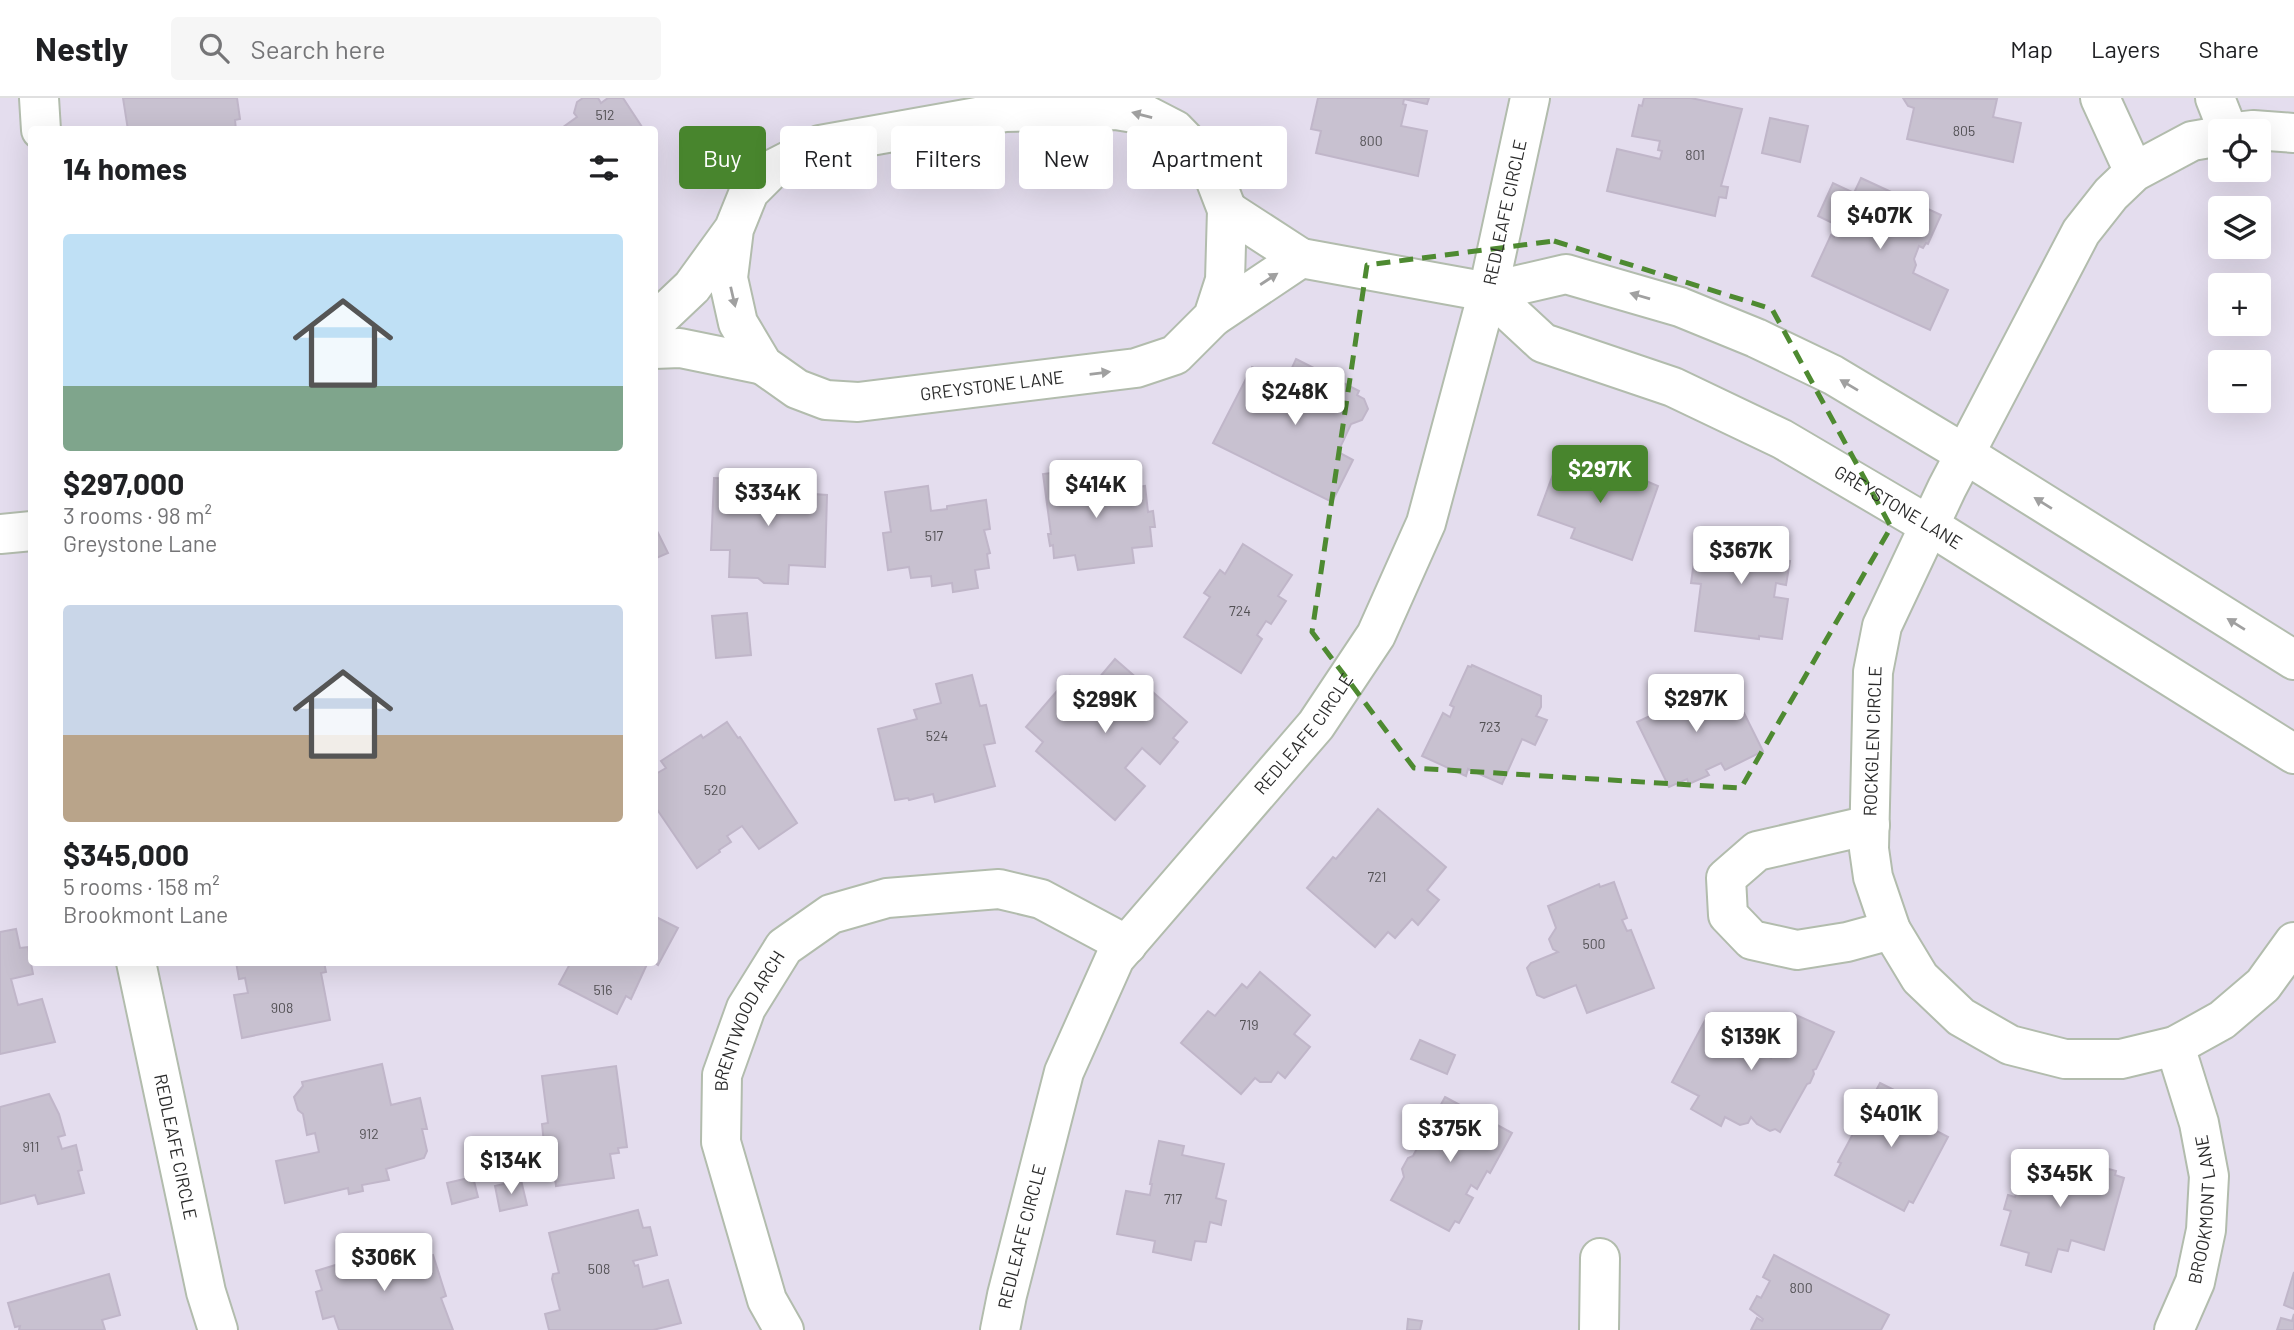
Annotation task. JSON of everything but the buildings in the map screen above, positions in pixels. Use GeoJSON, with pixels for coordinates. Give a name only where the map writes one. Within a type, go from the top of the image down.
{"type":"FeatureCollection","features":[{"type":"Feature","properties":{"kind":"street"},"geometry":{"type":"LineString","coordinates":[[39,98],[41,126]]}},
{"type":"Feature","properties":{"kind":"street","name":"REDLEAFE CIRCLE"},"geometry":{"type":"LineString","coordinates":[[1000,1330],[1064,1072],[1115,958],[1316,725],[1376,635],[1426,523],[1488,292],[1530,98]]}},
{"type":"Feature","properties":{"kind":"street"},"geometry":{"type":"LineString","coordinates":[[2100,98],[2134,172]]}},
{"type":"Feature","properties":{"kind":"street"},"geometry":{"type":"LineString","coordinates":[[2215,98],[2223,119]]}},
{"type":"Feature","properties":{"kind":"street","name":"GREYSTONE LANE"},"geometry":{"type":"LineString","coordinates":[[658,319],[692,287],[734,229],[749,192],[771,170],[820,145],[1005,111],[1116,110],[1146,114],[1175,130],[1210,166],[1227,210],[1225,280],[1213,317]]}},
{"type":"Feature","properties":{"kind":"street"},"geometry":{"type":"LineString","coordinates":[[2271,131],[2294,133]]}},
{"type":"Feature","properties":{"kind":"street","name":"ROCKGLEN CIRCLE"},"geometry":{"type":"LineString","coordinates":[[2208,138],[2192,141],[2134,172],[2111,194],[2081,232],[1965,454],[1882,626],[1873,672],[1869,849],[1873,877],[1891,930],[1920,978],[1961,1017],[2010,1045],[2065,1059],[2121,1059],[2175,1046],[2222,1020],[2263,985],[2294,942]]}},
{"type":"Feature","properties":{"kind":"street"},"geometry":{"type":"LineString","coordinates":[[1227,210],[1301,258],[1488,292],[1566,274],[1680,307],[1756,338],[1833,375],[1965,454],[2294,660]]}},
{"type":"Feature","properties":{"kind":"street","name":"GREYSTONE LANE"},"geometry":{"type":"LineString","coordinates":[[734,229],[728,278],[738,323],[763,365]]}},
{"type":"Feature","properties":{"kind":"street","name":"GREYSTONE LANE"},"geometry":{"type":"LineString","coordinates":[[658,349],[680,348],[763,365],[797,389],[825,400],[858,402],[1136,368],[1175,355],[1213,317],[1301,258]]}},
{"type":"Feature","properties":{"kind":"street","name":"GREYSTONE LANE"},"geometry":{"type":"LineString","coordinates":[[1488,292],[1543,343],[1686,393],[1782,439],[1930,526],[2294,754]]}},
{"type":"Feature","properties":{"kind":"street"},"geometry":{"type":"LineString","coordinates":[[0,534],[28,531]]}},
{"type":"Feature","properties":{"kind":"street"},"geometry":{"type":"LineString","coordinates":[[1870,825],[1757,851],[1727,878],[1728,915],[1752,940],[1797,950],[1847,942],[1891,930]]}},
{"type":"Feature","properties":{"kind":"street","name":"BRENTWOOD ARCH"},"geometry":{"type":"LineString","coordinates":[[784,1330],[766,1300],[721,1142],[722,1074],[746,1008],[784,947],[831,915],[887,898],[999,888],[1041,899],[1126,945]]}},
{"type":"Feature","properties":{"kind":"street","name":"REDLEAFE CIRCLE"},"geometry":{"type":"LineString","coordinates":[[137,966],[206,1292],[218,1330]]}},
{"type":"Feature","properties":{"kind":"street","name":"BROOKMONT LANE"},"geometry":{"type":"LineString","coordinates":[[2174,1330],[2195,1282],[2206,1230],[2209,1176],[2199,1123],[2175,1046]]}},
{"type":"Feature","properties":{"kind":"street"},"geometry":{"type":"LineString","coordinates":[[1599,1330],[1600,1258]]}},
{"type":"Feature","properties":{"kind":"highlighted area"},"geometry":{"type":"Polygon","coordinates":[[[1554,241],[1772,309],[1891,527],[1741,788],[1414,768],[1312,632],[1367,265],[1554,241]]]}}]}
